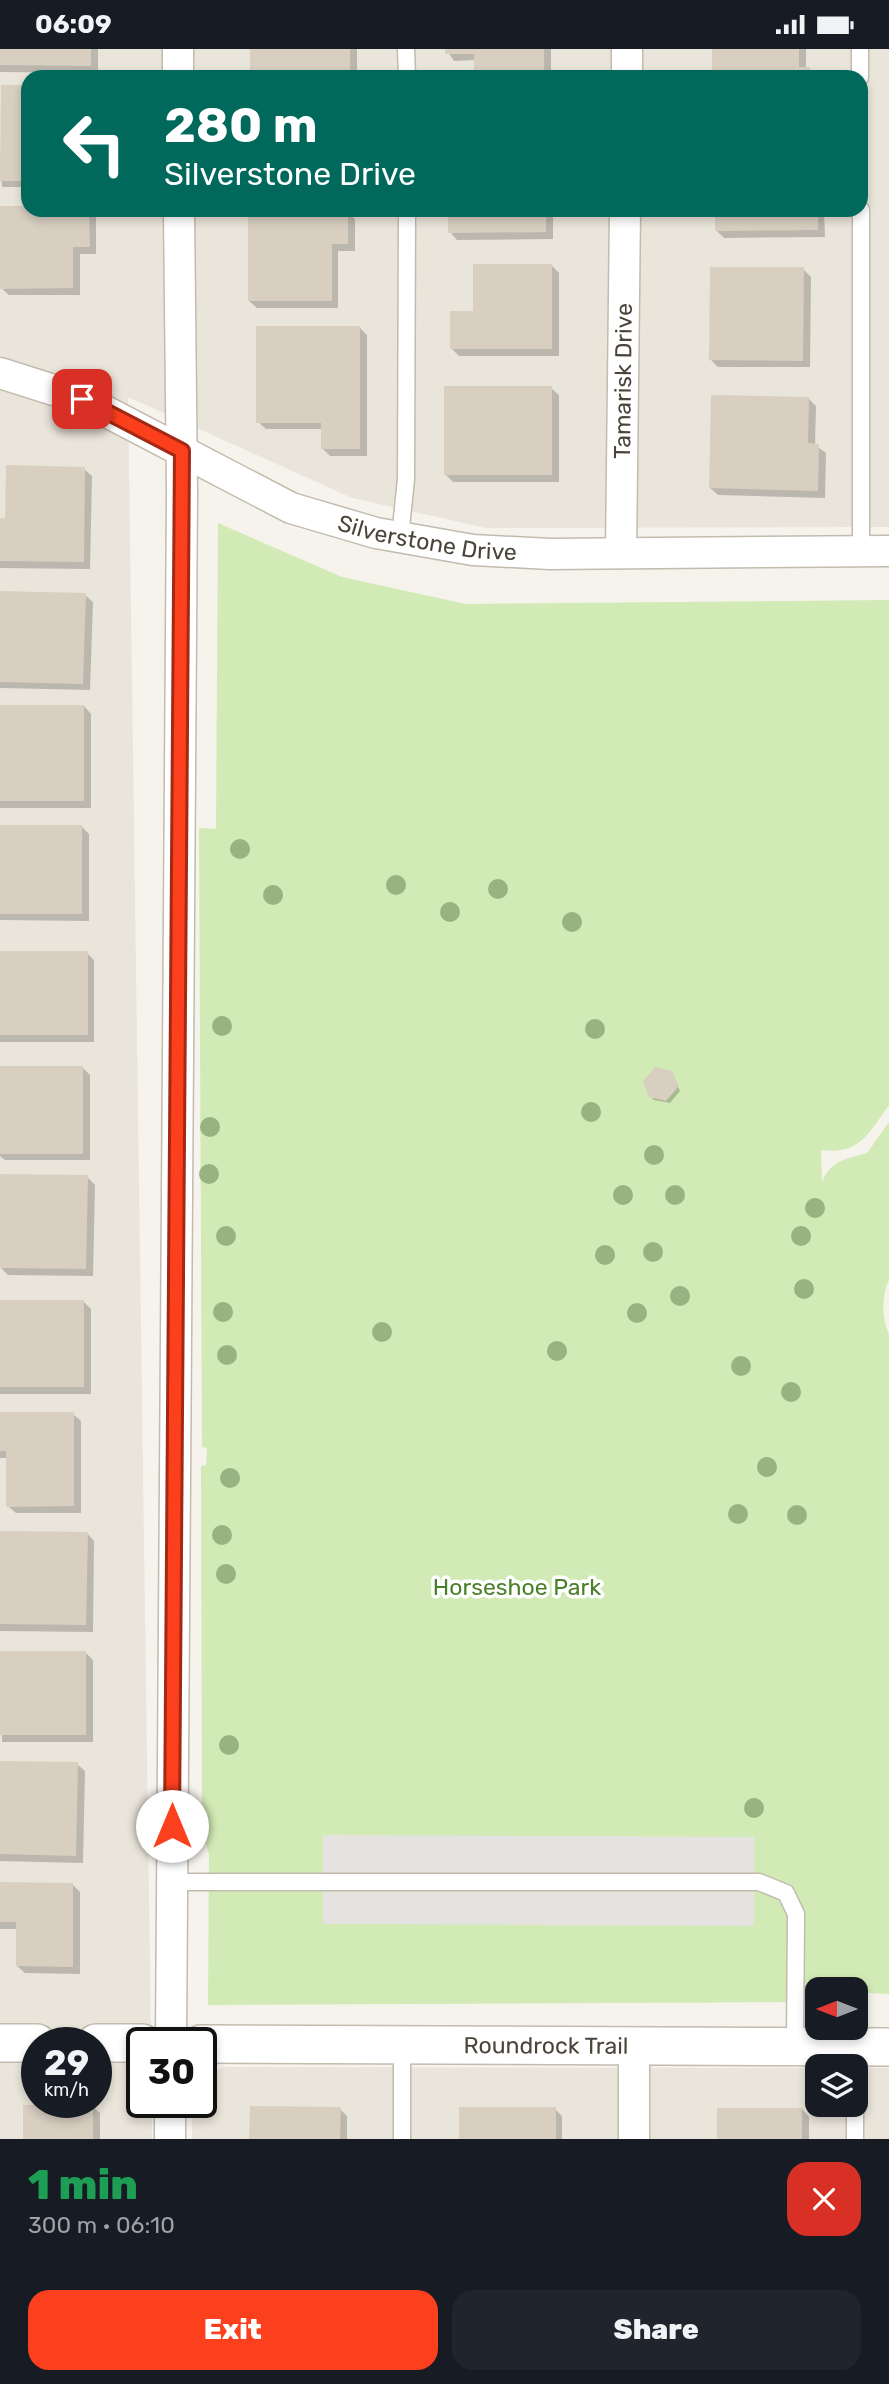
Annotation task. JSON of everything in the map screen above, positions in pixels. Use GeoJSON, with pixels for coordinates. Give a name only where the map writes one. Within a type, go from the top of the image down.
{"type":"FeatureCollection","features":[{"type":"Feature","properties":{"kind":"street"},"geometry":{"type":"LineString","coordinates":[[178,49],[178,70]]}},
{"type":"Feature","properties":{"kind":"street"},"geometry":{"type":"LineString","coordinates":[[626,70],[627,49]]}},
{"type":"Feature","properties":{"kind":"street"},"geometry":{"type":"LineString","coordinates":[[171,2027],[182,451],[179,217]]}},
{"type":"Feature","properties":{"kind":"street","name":"Tamarisk Drive"},"geometry":{"type":"LineString","coordinates":[[621,552],[625,217]]}},
{"type":"Feature","properties":{"kind":"street","name":"Silverstone Drive"},"geometry":{"type":"LineString","coordinates":[[0,373],[82,399],[291,508],[400,537],[473,550],[550,554],[875,551]]}},
{"type":"Feature","properties":{"kind":"street"},"geometry":{"type":"LineString","coordinates":[[0,2043],[21,2043]]}},
{"type":"Feature","properties":{"kind":"street","name":"Roundrock Trail"},"geometry":{"type":"LineString","coordinates":[[217,2044],[795,2047],[866,2054]]}},
{"type":"Feature","properties":{"kind":"street"},"geometry":{"type":"LineString","coordinates":[[634,2048],[634,2139]]}},
{"type":"Feature","properties":{"kind":"street"},"geometry":{"type":"LineString","coordinates":[[170,2118],[170,2139]]}},
{"type":"Feature","properties":{"kind":"lane"},"geometry":{"type":"LineString","coordinates":[[406,49],[407,70]]}},
{"type":"Feature","properties":{"kind":"lane"},"geometry":{"type":"LineString","coordinates":[[860,49],[860,70]]}},
{"type":"Feature","properties":{"kind":"lane"},"geometry":{"type":"LineString","coordinates":[[400,537],[406,479],[407,217]]}},
{"type":"Feature","properties":{"kind":"lane"},"geometry":{"type":"LineString","coordinates":[[860,217],[875,551]]}},
{"type":"Feature","properties":{"kind":"lane"},"geometry":{"type":"LineString","coordinates":[[171,1882],[759,1882],[786,1893],[796,1914],[795,2047]]}},
{"type":"Feature","properties":{"kind":"lane"},"geometry":{"type":"LineString","coordinates":[[402,2046],[402,2139]]}},
{"type":"Feature","properties":{"kind":"lane"},"geometry":{"type":"LineString","coordinates":[[855,2117],[855,2139]]}},
{"type":"Feature","properties":{"kind":"shaded area"},"geometry":{"type":"Polygon","coordinates":[[[0,49],[889,49],[889,527],[486,528],[352,498],[128,397],[151,2027],[126,2027],[126,2118],[152,2118],[152,2139],[0,2139],[0,49]]]}},
{"type":"Feature","properties":{"kind":"shaded area"},"geometry":{"type":"Polygon","coordinates":[[[323,1835],[754,1837],[754,1926],[323,1924],[323,1835]]]}},
{"type":"Feature","properties":{"kind":"shaded area"},"geometry":{"type":"Polygon","coordinates":[[[224,2067],[805,2068],[805,2117],[868,2117],[868,2068],[889,2068],[889,2139],[192,2139],[192,2118],[217,2118],[217,2069],[224,2067]]]}},
{"type":"Feature","properties":{"kind":"green space","name":"Horseshoe Park"},"geometry":{"type":"Polygon","coordinates":[[[218,523],[342,577],[466,604],[889,600],[889,1105],[862,1140],[845,1149],[821,1150],[822,1182],[835,1165],[867,1153],[889,1122],[889,1280],[883,1307],[889,1335],[889,1994],[868,1993],[868,1977],[805,1977],[805,2002],[208,2005],[209,1854],[202,1832],[201,1466],[206,1465],[207,1448],[202,1447],[199,828],[216,829],[218,523]]]}},
{"type":"Feature","properties":{"kind":"building"},"geometry":{"type":"Polygon","coordinates":[[[0,49],[91,49],[91,66],[0,65],[0,49]]]}},
{"type":"Feature","properties":{"kind":"building"},"geometry":{"type":"Polygon","coordinates":[[[250,49],[350,49],[350,70],[250,70],[250,49]]]}},
{"type":"Feature","properties":{"kind":"building"},"geometry":{"type":"Polygon","coordinates":[[[445,49],[544,49],[544,70],[474,70],[474,54],[445,54],[445,49]]]}},
{"type":"Feature","properties":{"kind":"building"},"geometry":{"type":"Polygon","coordinates":[[[712,49],[799,49],[799,67],[810,67],[810,70],[712,70],[712,49]]]}},
{"type":"Feature","properties":{"kind":"building"},"geometry":{"type":"Polygon","coordinates":[[[1,85],[21,85],[21,181],[0,181],[1,85]]]}},
{"type":"Feature","properties":{"kind":"building"},"geometry":{"type":"Polygon","coordinates":[[[0,206],[21,206],[21,217],[89,217],[90,247],[73,247],[73,288],[0,289],[0,206]]]}},
{"type":"Feature","properties":{"kind":"building"},"geometry":{"type":"Polygon","coordinates":[[[248,217],[348,217],[348,244],[332,244],[332,301],[248,301],[248,217]]]}},
{"type":"Feature","properties":{"kind":"building"},"geometry":{"type":"Polygon","coordinates":[[[448,217],[546,217],[546,232],[448,233],[448,217]]]}},
{"type":"Feature","properties":{"kind":"building"},"geometry":{"type":"Polygon","coordinates":[[[715,217],[818,217],[818,230],[715,231],[715,217]]]}},
{"type":"Feature","properties":{"kind":"building"},"geometry":{"type":"Polygon","coordinates":[[[473,264],[552,264],[552,349],[450,349],[450,311],[473,311],[473,264]]]}},
{"type":"Feature","properties":{"kind":"building"},"geometry":{"type":"Polygon","coordinates":[[[710,267],[804,267],[803,361],[709,360],[710,267]]]}},
{"type":"Feature","properties":{"kind":"building"},"geometry":{"type":"Polygon","coordinates":[[[256,326],[360,326],[360,449],[321,449],[321,423],[256,423],[256,326]]]}},
{"type":"Feature","properties":{"kind":"building"},"geometry":{"type":"Polygon","coordinates":[[[444,386],[552,386],[552,475],[444,475],[444,386]]]}},
{"type":"Feature","properties":{"kind":"building"},"geometry":{"type":"Polygon","coordinates":[[[711,395],[809,397],[808,443],[819,444],[818,491],[709,488],[711,395]]]}},
{"type":"Feature","properties":{"kind":"building"},"geometry":{"type":"Polygon","coordinates":[[[6,465],[85,467],[84,562],[0,561],[0,518],[5,518],[6,465]]]}},
{"type":"Feature","properties":{"kind":"building"},"geometry":{"type":"Polygon","coordinates":[[[0,591],[86,593],[83,684],[0,682],[0,591]]]}},
{"type":"Feature","properties":{"kind":"building"},"geometry":{"type":"Polygon","coordinates":[[[0,705],[84,705],[84,801],[0,801],[0,705]]]}},
{"type":"Feature","properties":{"kind":"building"},"geometry":{"type":"Polygon","coordinates":[[[0,825],[82,825],[82,914],[0,914],[0,825]]]}},
{"type":"Feature","properties":{"kind":"building"},"geometry":{"type":"Polygon","coordinates":[[[0,951],[88,951],[88,1035],[0,1035],[0,951]]]}},
{"type":"Feature","properties":{"kind":"building"},"geometry":{"type":"Polygon","coordinates":[[[0,1066],[83,1066],[83,1154],[0,1154],[0,1066]]]}},
{"type":"Feature","properties":{"kind":"building"},"geometry":{"type":"Polygon","coordinates":[[[655,1067],[672,1071],[678,1087],[666,1101],[649,1097],[643,1081],[655,1067]]]}},
{"type":"Feature","properties":{"kind":"building"},"geometry":{"type":"Polygon","coordinates":[[[0,1174],[88,1175],[86,1269],[0,1268],[0,1174]]]}},
{"type":"Feature","properties":{"kind":"building"},"geometry":{"type":"Polygon","coordinates":[[[0,1300],[84,1300],[84,1387],[0,1387],[0,1300]]]}},
{"type":"Feature","properties":{"kind":"building"},"geometry":{"type":"Polygon","coordinates":[[[0,1412],[74,1412],[74,1506],[6,1507],[6,1451],[0,1451],[0,1412]]]}},
{"type":"Feature","properties":{"kind":"building"},"geometry":{"type":"Polygon","coordinates":[[[0,1531],[88,1532],[86,1625],[0,1624],[0,1531]]]}},
{"type":"Feature","properties":{"kind":"building"},"geometry":{"type":"Polygon","coordinates":[[[0,1651],[86,1651],[86,1735],[0,1735],[0,1651]]]}},
{"type":"Feature","properties":{"kind":"building"},"geometry":{"type":"Polygon","coordinates":[[[0,1761],[78,1762],[76,1856],[0,1854],[0,1761]]]}},
{"type":"Feature","properties":{"kind":"building"},"geometry":{"type":"Polygon","coordinates":[[[0,1882],[73,1883],[73,1967],[16,1966],[16,1922],[0,1922],[0,1882]]]}},
{"type":"Feature","properties":{"kind":"building"},"geometry":{"type":"Polygon","coordinates":[[[250,2106],[341,2107],[340,2139],[249,2139],[250,2106]]]}},
{"type":"Feature","properties":{"kind":"building"},"geometry":{"type":"Polygon","coordinates":[[[459,2107],[556,2107],[556,2139],[459,2139],[459,2107]]]}},
{"type":"Feature","properties":{"kind":"building"},"geometry":{"type":"Polygon","coordinates":[[[717,2108],[802,2108],[802,2139],[717,2139],[717,2108]]]}},
{"type":"Feature","properties":{"kind":"building"},"geometry":{"type":"Polygon","coordinates":[[[23,2118],[93,2118],[93,2139],[23,2139],[23,2118]]]}},
{"type":"Feature","properties":{"kind":"route"},"geometry":{"type":"LineString","coordinates":[[82,399],[182,451],[172,1826]]}}]}
